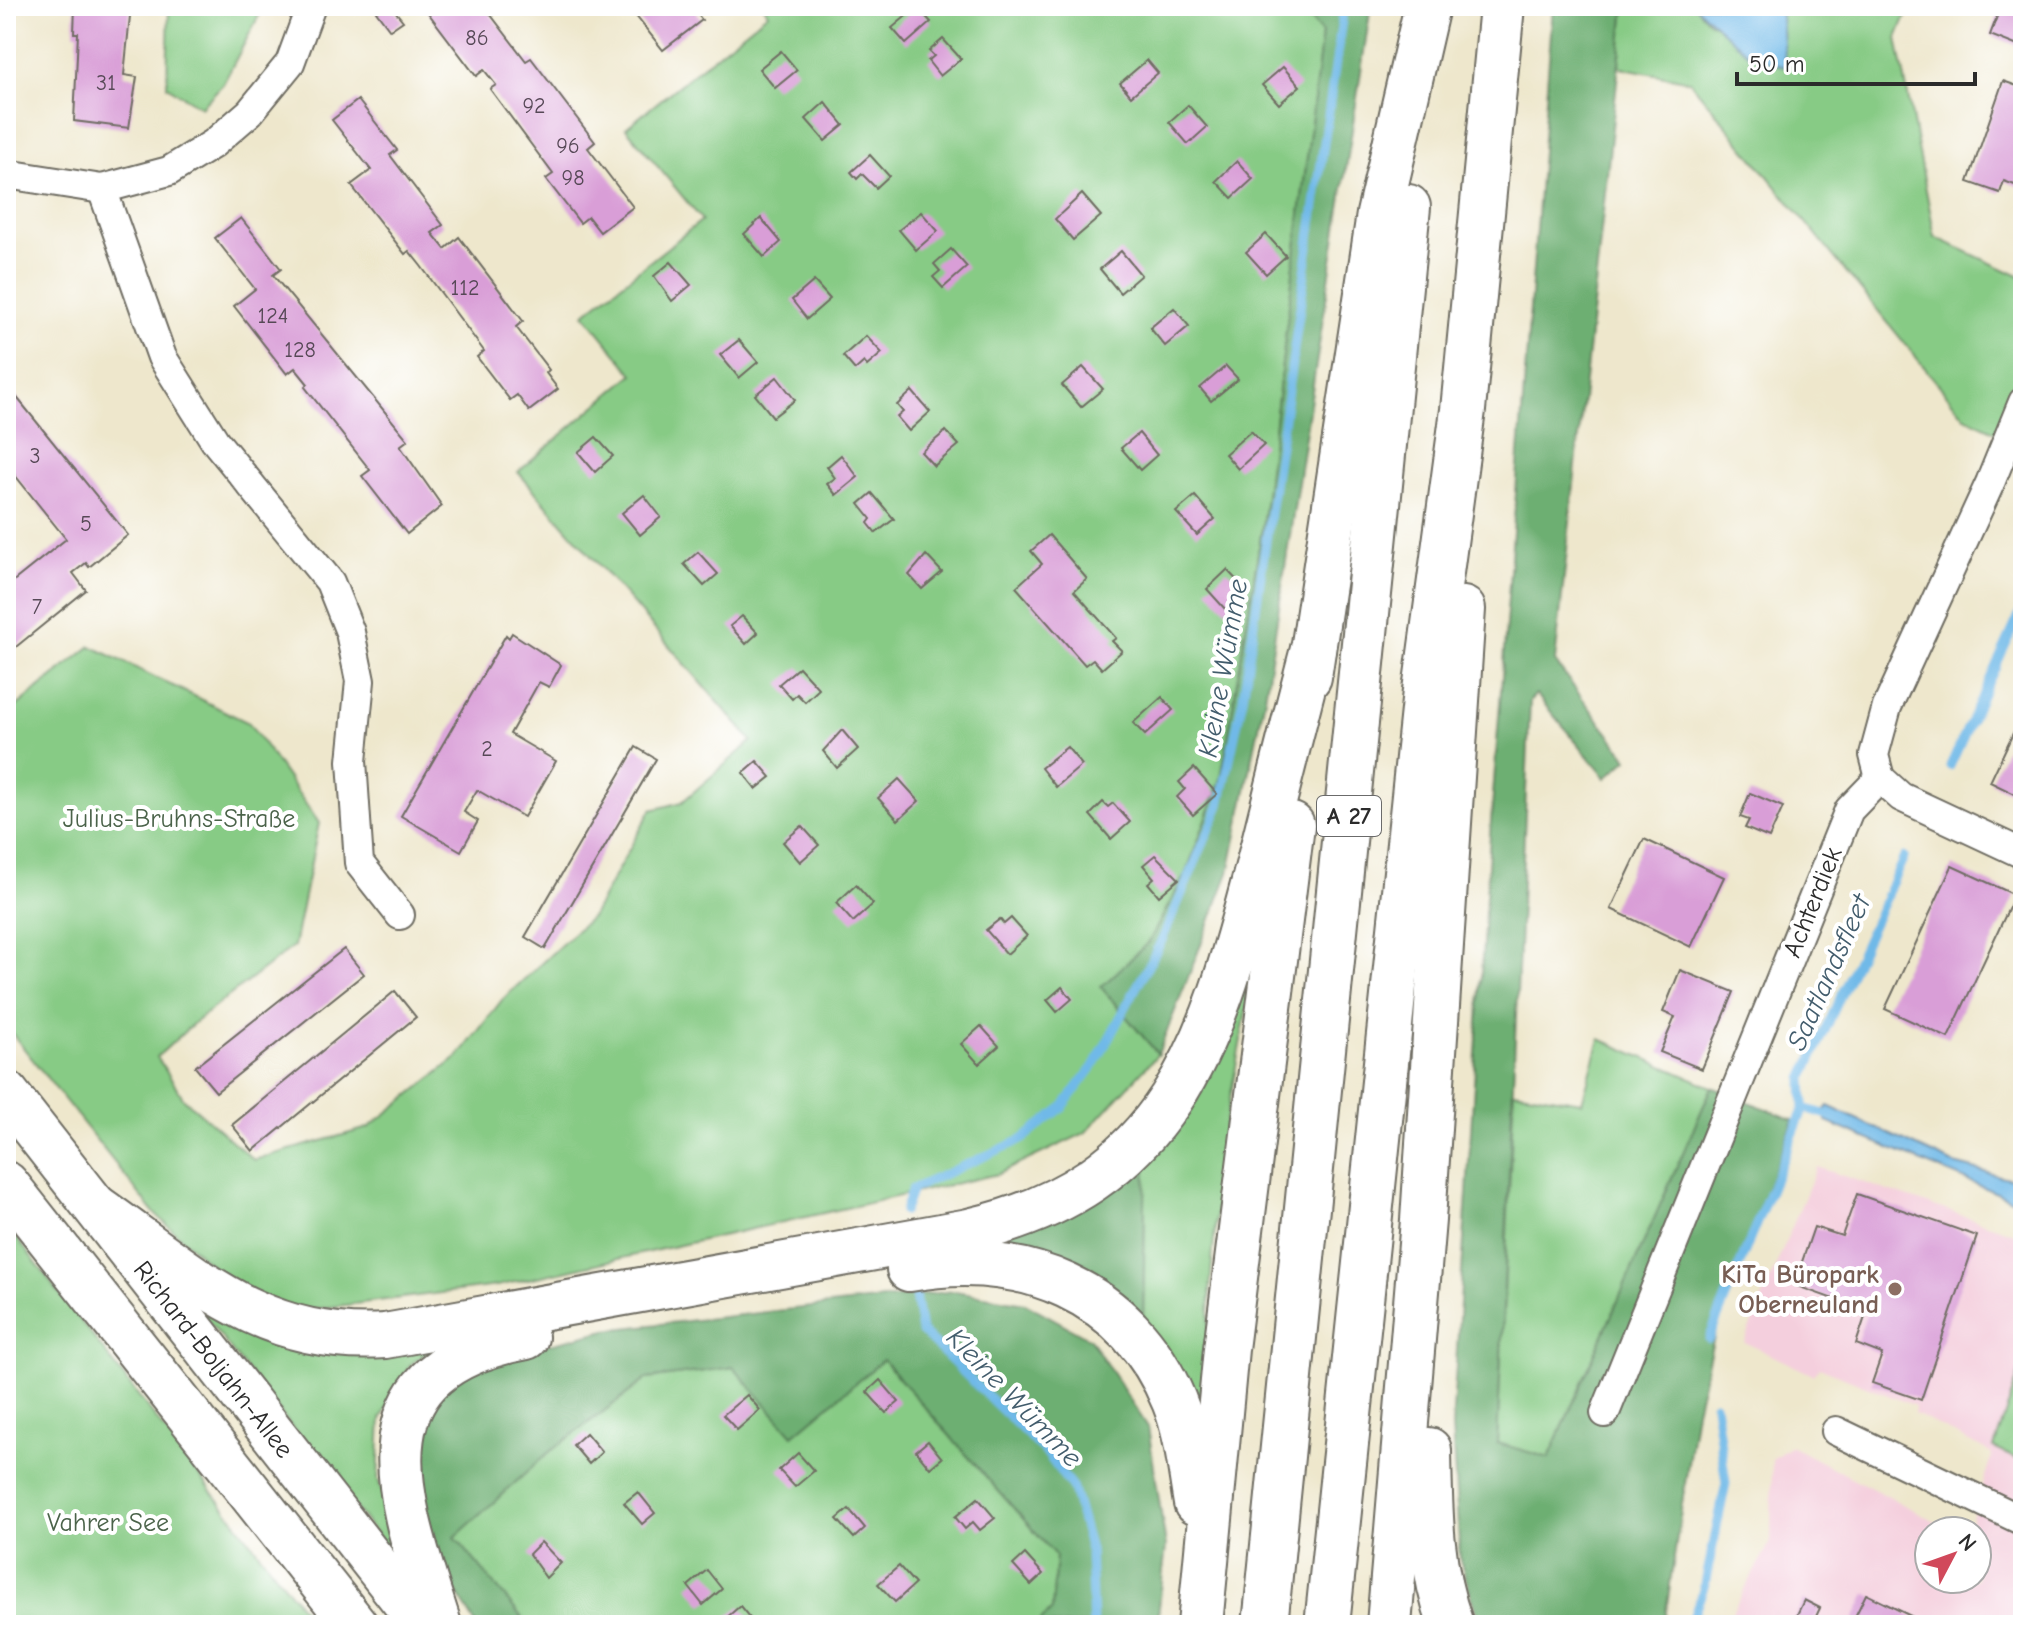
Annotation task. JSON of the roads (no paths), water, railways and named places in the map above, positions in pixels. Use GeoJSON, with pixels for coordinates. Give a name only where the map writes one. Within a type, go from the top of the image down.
{"type":"FeatureCollection","features":[{"type":"Feature","properties":{"kind":"main road"},"geometry":{"type":"LineString","coordinates":[[1200,1625],[1226,1349],[1313,649],[1379,214],[1427,6]]}},
{"type":"Feature","properties":{"kind":"main road","name":"A 27"},"geometry":{"type":"LineString","coordinates":[[1265,1625],[1361,700],[1427,6]]}},
{"type":"Feature","properties":{"kind":"main road","name":"A 27"},"geometry":{"type":"LineString","coordinates":[[1327,1625],[1425,691],[1463,410],[1502,6]]}},
{"type":"Feature","properties":{"kind":"main road"},"geometry":{"type":"LineString","coordinates":[[1389,1625],[1423,1220],[1465,573],[1463,410]]}},
{"type":"Feature","properties":{"kind":"main road"},"geometry":{"type":"LineString","coordinates":[[96,1207],[245,1310],[289,1328],[353,1338],[400,1333],[969,1231],[1032,1212],[1090,1181],[1143,1137],[1172,1100],[1202,1048],[1239,941],[1313,649]]}},
{"type":"Feature","properties":{"kind":"main road","name":"Richard-Boljahn-Allee"},"geometry":{"type":"LineString","coordinates":[[6,1093],[423,1625]]}},
{"type":"Feature","properties":{"kind":"main road"},"geometry":{"type":"LineString","coordinates":[[6,1184],[355,1625]]}},
{"type":"Feature","properties":{"kind":"main road"},"geometry":{"type":"LineString","coordinates":[[1423,1220],[1431,1537],[1437,1576],[1451,1625]]}},
{"type":"Feature","properties":{"kind":"main road"},"geometry":{"type":"LineString","coordinates":[[439,1625],[399,1483],[398,1459],[409,1413],[421,1393],[454,1360],[496,1342],[954,1262],[1014,1266],[1043,1275],[1097,1303],[1142,1346],[1160,1373],[1184,1434],[1206,1563]]}},
{"type":"Feature","properties":{"kind":"street"},"geometry":{"type":"LineString","coordinates":[[6,174],[102,189],[169,171],[213,144],[250,112],[290,63],[311,6]]}},
{"type":"Feature","properties":{"kind":"street"},"geometry":{"type":"LineString","coordinates":[[102,189],[162,357],[215,441],[330,582],[350,632],[360,681],[352,761],[359,863],[400,915]]}},
{"type":"Feature","properties":{"kind":"street"},"geometry":{"type":"LineString","coordinates":[[2023,402],[1990,483],[1887,707],[1874,755],[1880,778],[1901,797],[2023,854]]}},
{"type":"Feature","properties":{"kind":"street","name":"Achterdiek"},"geometry":{"type":"LineString","coordinates":[[1605,1413],[1849,810],[1880,778]]}},
{"type":"Feature","properties":{"kind":"street"},"geometry":{"type":"LineString","coordinates":[[1836,1431],[2023,1521]]}},
{"type":"Feature","properties":{"kind":"water"},"geometry":{"type":"Polygon","coordinates":[[[1695,6],[1780,6],[1785,67],[1749,55],[1695,6]]]}},
{"type":"Feature","properties":{"kind":"water"},"geometry":{"type":"Polygon","coordinates":[[[1828,1106],[1954,1164],[2023,1182],[2023,1204],[1827,1122],[1823,1112],[1828,1106]]]}},
{"type":"Feature","properties":{"kind":"waterway","name":"Kleine Wümme"},"geometry":{"type":"LineString","coordinates":[[904,1211],[912,1189],[1023,1139],[1063,1107],[1095,1064],[1162,940],[1220,805],[1243,698],[1344,6]]}},
{"type":"Feature","properties":{"kind":"waterway","name":"Saatlandsfleet"},"geometry":{"type":"LineString","coordinates":[[1950,766],[2023,607]]}},
{"type":"Feature","properties":{"kind":"waterway","name":"Saatlandsfleet"},"geometry":{"type":"LineString","coordinates":[[1709,1339],[1804,1108],[1803,1079],[1904,857]]}},
{"type":"Feature","properties":{"kind":"waterway","name":"Saatlandsfleet"},"geometry":{"type":"LineString","coordinates":[[1804,1108],[1831,1116]]}},
{"type":"Feature","properties":{"kind":"waterway","name":"Kleine Wümme"},"geometry":{"type":"LineString","coordinates":[[915,1295],[921,1331],[1048,1455],[1073,1489],[1090,1550],[1093,1625]]}},
{"type":"Feature","properties":{"kind":"waterway","name":"Saatlandsfleet"},"geometry":{"type":"LineString","coordinates":[[1690,1625],[1705,1584],[1726,1483],[1715,1404]]}},
{"type":"Feature","properties":{"kind":"place","name":"KiTa Büropark Oberneuland"},"geometry":{"type":"Point","coordinates":[1895,1289]}},
{"type":"Feature","properties":{"kind":"park label","name":"Julius-Bruhns-Straße"},"geometry":{"type":"Point","coordinates":[179,818]}},
{"type":"Feature","properties":{"kind":"park label","name":"Vahrer See"},"geometry":{"type":"Point","coordinates":[108,1522]}}]}
